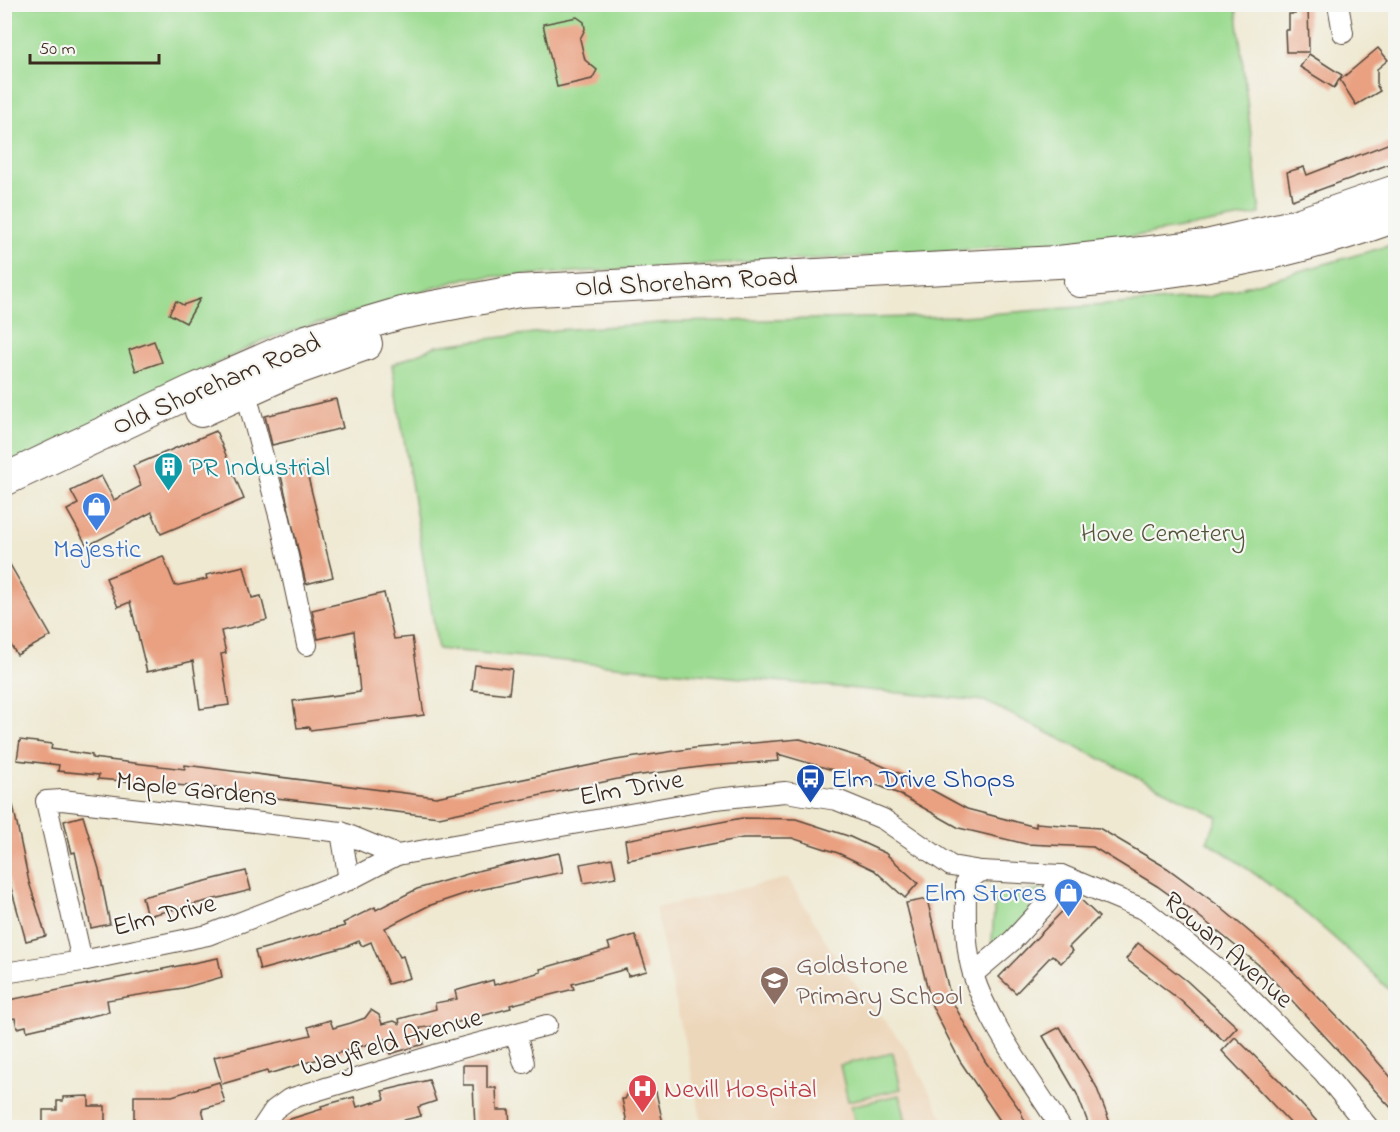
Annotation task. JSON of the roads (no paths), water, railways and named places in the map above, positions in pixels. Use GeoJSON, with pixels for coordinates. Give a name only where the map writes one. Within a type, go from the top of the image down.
{"type":"FeatureCollection","features":[{"type":"Feature","properties":{"kind":"main road","name":"Old Shoreham Road"},"geometry":{"type":"LineString","coordinates":[[4,503],[242,381],[306,341],[401,313],[519,291],[1058,262],[1194,247],[1297,225],[1395,191]]}},
{"type":"Feature","properties":{"kind":"main road","name":"Old Shoreham Road"},"geometry":{"type":"LineString","coordinates":[[4,480],[242,381],[290,371],[368,343],[455,322],[516,312],[620,303],[1020,286],[1171,273],[1259,257],[1357,230],[1395,216]]}},
{"type":"Feature","properties":{"kind":"street"},"geometry":{"type":"LineString","coordinates":[[1338,4],[1343,33]]}},
{"type":"Feature","properties":{"kind":"street"},"geometry":{"type":"LineString","coordinates":[[242,381],[280,519],[307,645]]}},
{"type":"Feature","properties":{"kind":"street","name":"Elm Drive"},"geometry":{"type":"LineString","coordinates":[[4,973],[82,961],[208,934],[349,880],[397,855],[715,800],[784,792],[837,800],[883,819],[951,866],[981,871]]}},
{"type":"Feature","properties":{"kind":"street","name":"Maple Gardens"},"geometry":{"type":"LineString","coordinates":[[82,961],[46,801],[62,800],[341,832],[397,855]]}},
{"type":"Feature","properties":{"kind":"street"},"geometry":{"type":"LineString","coordinates":[[341,832],[349,880]]}},
{"type":"Feature","properties":{"kind":"street"},"geometry":{"type":"LineString","coordinates":[[981,871],[966,882],[965,929],[973,974],[988,1008],[1061,1128]]}},
{"type":"Feature","properties":{"kind":"street","name":"Rowan Avenue"},"geometry":{"type":"LineString","coordinates":[[981,871],[1061,875],[1145,910],[1233,981],[1323,1072],[1370,1128]]}},
{"type":"Feature","properties":{"kind":"street"},"geometry":{"type":"LineString","coordinates":[[973,974],[1012,941],[1048,902],[1061,875]]}},
{"type":"Feature","properties":{"kind":"street","name":"Wayfield Avenue"},"geometry":{"type":"LineString","coordinates":[[262,1128],[274,1110],[289,1099],[435,1055],[547,1025]]}},
{"type":"Feature","properties":{"kind":"street"},"geometry":{"type":"LineString","coordinates":[[516,1034],[524,1063]]}},
{"type":"Feature","properties":{"kind":"place","name":"PR Industrial"},"geometry":{"type":"Point","coordinates":[168,492]}},
{"type":"Feature","properties":{"kind":"place","name":"Majestic"},"geometry":{"type":"Point","coordinates":[97,532]}},
{"type":"Feature","properties":{"kind":"place","name":"Elm Drive Shops"},"geometry":{"type":"Point","coordinates":[810,804]}},
{"type":"Feature","properties":{"kind":"place","name":"Elm Stores"},"geometry":{"type":"Point","coordinates":[1068,918]}},
{"type":"Feature","properties":{"kind":"place","name":"Goldstone Primary School"},"geometry":{"type":"Point","coordinates":[775,1006]}},
{"type":"Feature","properties":{"kind":"place","name":"Nevill Hospital"},"geometry":{"type":"Point","coordinates":[643,1114]}},
{"type":"Feature","properties":{"kind":"park label","name":"Hove Cemetery"},"geometry":{"type":"Point","coordinates":[1163,532]}}]}
